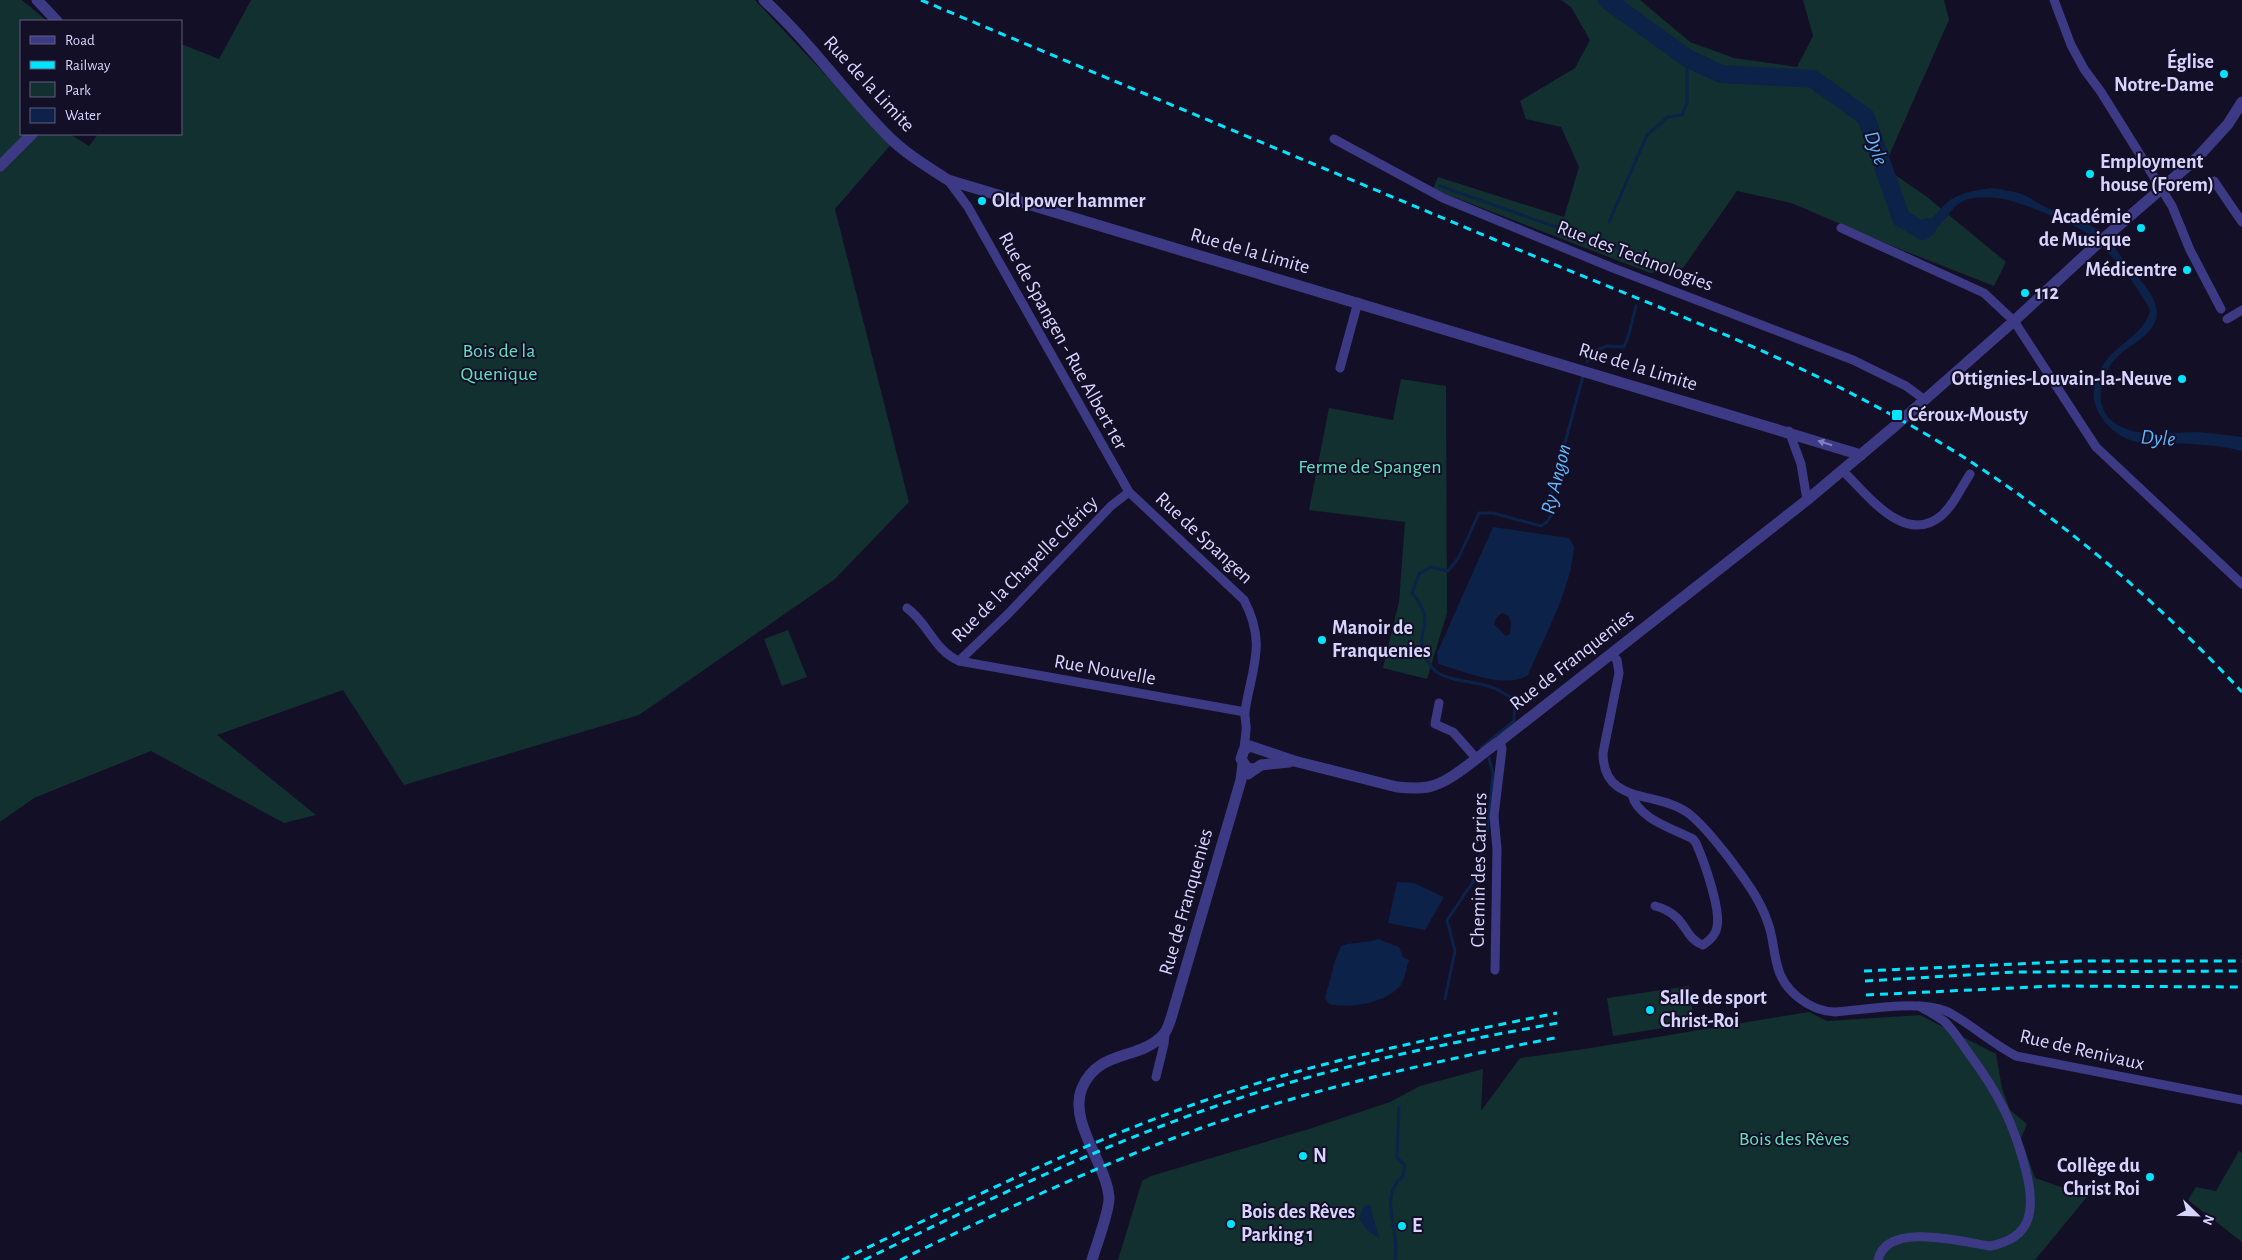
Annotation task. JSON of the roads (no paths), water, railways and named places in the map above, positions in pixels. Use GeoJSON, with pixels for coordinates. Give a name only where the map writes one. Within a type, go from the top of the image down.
{"type":"FeatureCollection","features":[{"type":"Feature","properties":{"kind":"street"},"geometry":{"type":"LineString","coordinates":[[37,0],[56,20]]}},
{"type":"Feature","properties":{"kind":"street","name":"Rue de la Limite"},"geometry":{"type":"LineString","coordinates":[[764,0],[786,20],[890,138],[925,166],[948,180],[1861,455]]}},
{"type":"Feature","properties":{"kind":"street"},"geometry":{"type":"LineString","coordinates":[[2054,0],[2071,45],[2084,69],[2101,92],[2172,206],[2190,250],[2221,309]]}},
{"type":"Feature","properties":{"kind":"street","name":"Rue de Franquenies"},"geometry":{"type":"LineString","coordinates":[[1253,749],[1397,787],[1413,789],[1429,787],[1445,780],[1611,654],[1843,471],[2014,322],[2095,246],[2214,142],[2242,102]]}},
{"type":"Feature","properties":{"kind":"street"},"geometry":{"type":"LineString","coordinates":[[0,166],[31,135]]}},
{"type":"Feature","properties":{"kind":"street","name":"Rue des Technologies"},"geometry":{"type":"LineString","coordinates":[[1334,139],[1443,198],[1613,268],[1853,360],[1906,386],[1925,400]]}},
{"type":"Feature","properties":{"kind":"street","name":"Rue de Spangen - Rue Albert 1er"},"geometry":{"type":"LineString","coordinates":[[948,180],[968,206],[1129,492]]}},
{"type":"Feature","properties":{"kind":"street"},"geometry":{"type":"LineString","coordinates":[[2214,181],[2242,222]]}},
{"type":"Feature","properties":{"kind":"street"},"geometry":{"type":"LineString","coordinates":[[968,206],[975,189]]}},
{"type":"Feature","properties":{"kind":"street"},"geometry":{"type":"LineString","coordinates":[[1841,228],[1984,293],[2014,322],[2096,447],[2242,584]]}},
{"type":"Feature","properties":{"kind":"street"},"geometry":{"type":"LineString","coordinates":[[1340,368],[1358,302]]}},
{"type":"Feature","properties":{"kind":"street"},"geometry":{"type":"LineString","coordinates":[[2227,319],[2242,310]]}},
{"type":"Feature","properties":{"kind":"street"},"geometry":{"type":"LineString","coordinates":[[1789,432],[1801,464],[1807,500]]}},
{"type":"Feature","properties":{"kind":"street"},"geometry":{"type":"LineString","coordinates":[[1843,471],[1889,516],[1903,523],[1918,524],[1929,523],[1942,515],[1970,474]]}},
{"type":"Feature","properties":{"kind":"street","name":"Rue de la Chapelle Cléricy"},"geometry":{"type":"LineString","coordinates":[[907,608],[919,617],[942,650],[959,661],[1008,614],[1111,506],[1129,492]]}},
{"type":"Feature","properties":{"kind":"street","name":"Rue de Spangen"},"geometry":{"type":"LineString","coordinates":[[1129,492],[1244,600],[1253,616],[1258,640],[1245,712],[1246,731],[1253,749]]}},
{"type":"Feature","properties":{"kind":"street","name":"Rue de Renivaux"},"geometry":{"type":"LineString","coordinates":[[1611,654],[1617,660],[1619,673],[1604,745],[1603,760],[1610,779],[1632,795],[1663,801],[1683,810],[1697,821],[1724,852],[1759,902],[1768,923],[1777,966],[1782,978],[1792,991],[1804,1001],[1819,1009],[1835,1012],[1929,1005],[1952,1013],[1995,1045],[2016,1056],[2242,1100]]}},
{"type":"Feature","properties":{"kind":"street","name":"Rue Nouvelle"},"geometry":{"type":"LineString","coordinates":[[959,661],[1245,712]]}},
{"type":"Feature","properties":{"kind":"street"},"geometry":{"type":"LineString","coordinates":[[1439,703],[1435,724],[1453,732],[1476,758]]}},
{"type":"Feature","properties":{"kind":"street","name":"Chemin des Carriers"},"geometry":{"type":"LineString","coordinates":[[1495,970],[1497,849],[1494,816],[1502,749],[1500,740]]}},
{"type":"Feature","properties":{"kind":"street"},"geometry":{"type":"LineString","coordinates":[[1253,749],[1264,756],[1252,766],[1241,755],[1253,749]]}},
{"type":"Feature","properties":{"kind":"street","name":"Rue de Franquenies"},"geometry":{"type":"LineString","coordinates":[[1164,1034],[1172,1015],[1241,780],[1252,766],[1294,761]]}},
{"type":"Feature","properties":{"kind":"street"},"geometry":{"type":"LineString","coordinates":[[1632,795],[1634,802],[1652,819],[1693,839],[1696,843],[1710,880],[1717,927],[1710,940],[1703,945],[1696,942],[1688,934],[1678,919],[1655,906]]}},
{"type":"Feature","properties":{"kind":"street"},"geometry":{"type":"LineString","coordinates":[[1878,1260],[1884,1246],[1901,1238],[1923,1237],[1990,1246],[2001,1244],[2012,1240],[2024,1228],[2030,1216],[2032,1200],[2027,1175],[2016,1133],[2001,1102],[1983,1072],[1944,1021],[1919,1006]]}},
{"type":"Feature","properties":{"kind":"street"},"geometry":{"type":"LineString","coordinates":[[1156,1077],[1164,1044],[1164,1034]]}},
{"type":"Feature","properties":{"kind":"street"},"geometry":{"type":"LineString","coordinates":[[1092,1260],[1110,1199],[1081,1117],[1079,1098],[1081,1089],[1089,1075],[1100,1064],[1148,1046],[1164,1034]]}},
{"type":"Feature","properties":{"kind":"water"},"geometry":{"type":"Polygon","coordinates":[[[1992,188],[2022,194],[2102,232],[2153,298],[2157,314],[2151,329],[2114,360],[2105,376],[2101,396],[2102,406],[2112,421],[2121,427],[2133,431],[2156,434],[2197,432],[2242,437],[2242,451],[2206,445],[2135,442],[2115,432],[2104,421],[2097,408],[2094,396],[2097,378],[2108,358],[2142,327],[2150,311],[2126,273],[2101,244],[2087,233],[2064,221],[2023,205],[2003,199],[1984,197],[1961,202],[1936,229],[1922,237],[1906,232],[1908,219],[1920,226],[1929,221],[1946,203],[1955,197],[1992,188]]]}},
{"type":"Feature","properties":{"kind":"water"},"geometry":{"type":"Polygon","coordinates":[[[1493,527],[1569,538],[1574,548],[1568,581],[1528,675],[1507,681],[1484,678],[1438,664],[1437,653],[1493,527]],[[1502,613],[1496,618],[1494,624],[1506,636],[1510,634],[1511,624],[1509,616],[1502,613]]]}},
{"type":"Feature","properties":{"kind":"water"},"geometry":{"type":"Polygon","coordinates":[[[1397,882],[1414,883],[1444,897],[1425,930],[1388,923],[1397,882]]]}},
{"type":"Feature","properties":{"kind":"water"},"geometry":{"type":"Polygon","coordinates":[[[1378,939],[1399,947],[1403,957],[1409,960],[1400,986],[1386,997],[1367,1003],[1347,1006],[1329,1004],[1325,998],[1341,946],[1378,939]]]}},
{"type":"Feature","properties":{"kind":"water"},"geometry":{"type":"Polygon","coordinates":[[[1371,1205],[1380,1239],[1367,1230],[1359,1219],[1364,1206],[1371,1205]]]}},
{"type":"Feature","properties":{"kind":"waterway","name":"Dyle"},"geometry":{"type":"LineString","coordinates":[[1607,0],[1687,58],[1721,74],[1813,79],[1866,117],[1901,218],[1923,231],[1928,227]]}},
{"type":"Feature","properties":{"kind":"waterway","name":"Ry Angon"},"geometry":{"type":"LineString","coordinates":[[1609,222],[1647,135],[1668,117],[1682,115],[1687,103],[1687,58]]}},
{"type":"Feature","properties":{"kind":"waterway"},"geometry":{"type":"LineString","coordinates":[[1440,186],[1553,226],[1601,239],[1653,267]]}},
{"type":"Feature","properties":{"kind":"waterway","name":"Ry Angon"},"geometry":{"type":"LineString","coordinates":[[1587,362],[1594,351],[1607,346],[1624,347],[1636,306]]}},
{"type":"Feature","properties":{"kind":"waterway","name":"Ry Angon"},"geometry":{"type":"LineString","coordinates":[[1481,748],[1514,721],[1515,700],[1494,688],[1449,678],[1439,674],[1432,667],[1426,658],[1422,641],[1425,624],[1423,609],[1412,593],[1419,574],[1431,567],[1448,571],[1459,557],[1479,513],[1493,513],[1541,526],[1547,522],[1553,512],[1549,502],[1583,376]]}},
{"type":"Feature","properties":{"kind":"waterway","name":"Ry Angon"},"geometry":{"type":"LineString","coordinates":[[1445,999],[1455,951],[1447,920],[1473,882],[1487,832],[1493,774],[1489,758]]}},
{"type":"Feature","properties":{"kind":"waterway","name":"Ry Angon"},"geometry":{"type":"LineString","coordinates":[[1395,1260],[1395,1238],[1391,1216],[1392,1194],[1395,1185],[1403,1176],[1405,1165],[1397,1158],[1399,1107]]}},
{"type":"Feature","properties":{"kind":"railway"},"geometry":{"type":"LineString","coordinates":[[921,0],[1700,324],[1802,369],[1852,394],[1948,447],[2039,509],[2124,578],[2165,615],[2242,692]]}},
{"type":"Feature","properties":{"kind":"railway"},"geometry":{"type":"LineString","coordinates":[[1864,971],[2081,961],[2242,961]]}},
{"type":"Feature","properties":{"kind":"railway"},"geometry":{"type":"LineString","coordinates":[[1865,981],[2015,972],[2242,971]]}},
{"type":"Feature","properties":{"kind":"railway"},"geometry":{"type":"LineString","coordinates":[[1866,995],[2054,986],[2242,987]]}},
{"type":"Feature","properties":{"kind":"railway"},"geometry":{"type":"LineString","coordinates":[[842,1260],[977,1195],[1069,1154],[1209,1099],[1294,1072],[1338,1061],[1425,1040],[1557,1013]]}},
{"type":"Feature","properties":{"kind":"railway"},"geometry":{"type":"LineString","coordinates":[[864,1260],[1052,1171],[1148,1131],[1246,1096],[1362,1063],[1558,1023]]}},
{"type":"Feature","properties":{"kind":"railway"},"geometry":{"type":"LineString","coordinates":[[900,1260],[1124,1157],[1245,1113],[1379,1076],[1469,1055],[1560,1037]]}},
{"type":"Feature","properties":{"kind":"place","name":"Église Notre-Dame"},"geometry":{"type":"Point","coordinates":[2224,74]}},
{"type":"Feature","properties":{"kind":"place","name":"Employment house (Forem)"},"geometry":{"type":"Point","coordinates":[2090,174]}},
{"type":"Feature","properties":{"kind":"place","name":"Old power hammer"},"geometry":{"type":"Point","coordinates":[982,201]}},
{"type":"Feature","properties":{"kind":"place","name":"Académie de Musique"},"geometry":{"type":"Point","coordinates":[2141,228]}},
{"type":"Feature","properties":{"kind":"place","name":"Médicentre"},"geometry":{"type":"Point","coordinates":[2187,270]}},
{"type":"Feature","properties":{"kind":"place","name":"112"},"geometry":{"type":"Point","coordinates":[2025,293]}},
{"type":"Feature","properties":{"kind":"place","name":"Ottignies-Louvain-la-Neuve"},"geometry":{"type":"Point","coordinates":[2182,379]}},
{"type":"Feature","properties":{"kind":"place","name":"Céroux-Mousty"},"geometry":{"type":"Point","coordinates":[1897,415]}},
{"type":"Feature","properties":{"kind":"place","name":"Manoir de Franquenies"},"geometry":{"type":"Point","coordinates":[1322,640]}},
{"type":"Feature","properties":{"kind":"place","name":"Salle de sport Christ-Roi"},"geometry":{"type":"Point","coordinates":[1650,1010]}},
{"type":"Feature","properties":{"kind":"place","name":"N"},"geometry":{"type":"Point","coordinates":[1303,1156]}},
{"type":"Feature","properties":{"kind":"place","name":"Collège du Christ Roi"},"geometry":{"type":"Point","coordinates":[2150,1177]}},
{"type":"Feature","properties":{"kind":"place","name":"Bois des Rêves Parking 1"},"geometry":{"type":"Point","coordinates":[1231,1224]}},
{"type":"Feature","properties":{"kind":"place","name":"E"},"geometry":{"type":"Point","coordinates":[1402,1226]}},
{"type":"Feature","properties":{"kind":"park label","name":"Bois de la Quenique"},"geometry":{"type":"Point","coordinates":[499,362]}},
{"type":"Feature","properties":{"kind":"park label","name":"Ferme de Spangen"},"geometry":{"type":"Point","coordinates":[1370,467]}},
{"type":"Feature","properties":{"kind":"park label","name":"Bois des Rêves"},"geometry":{"type":"Point","coordinates":[1794,1139]}}]}
